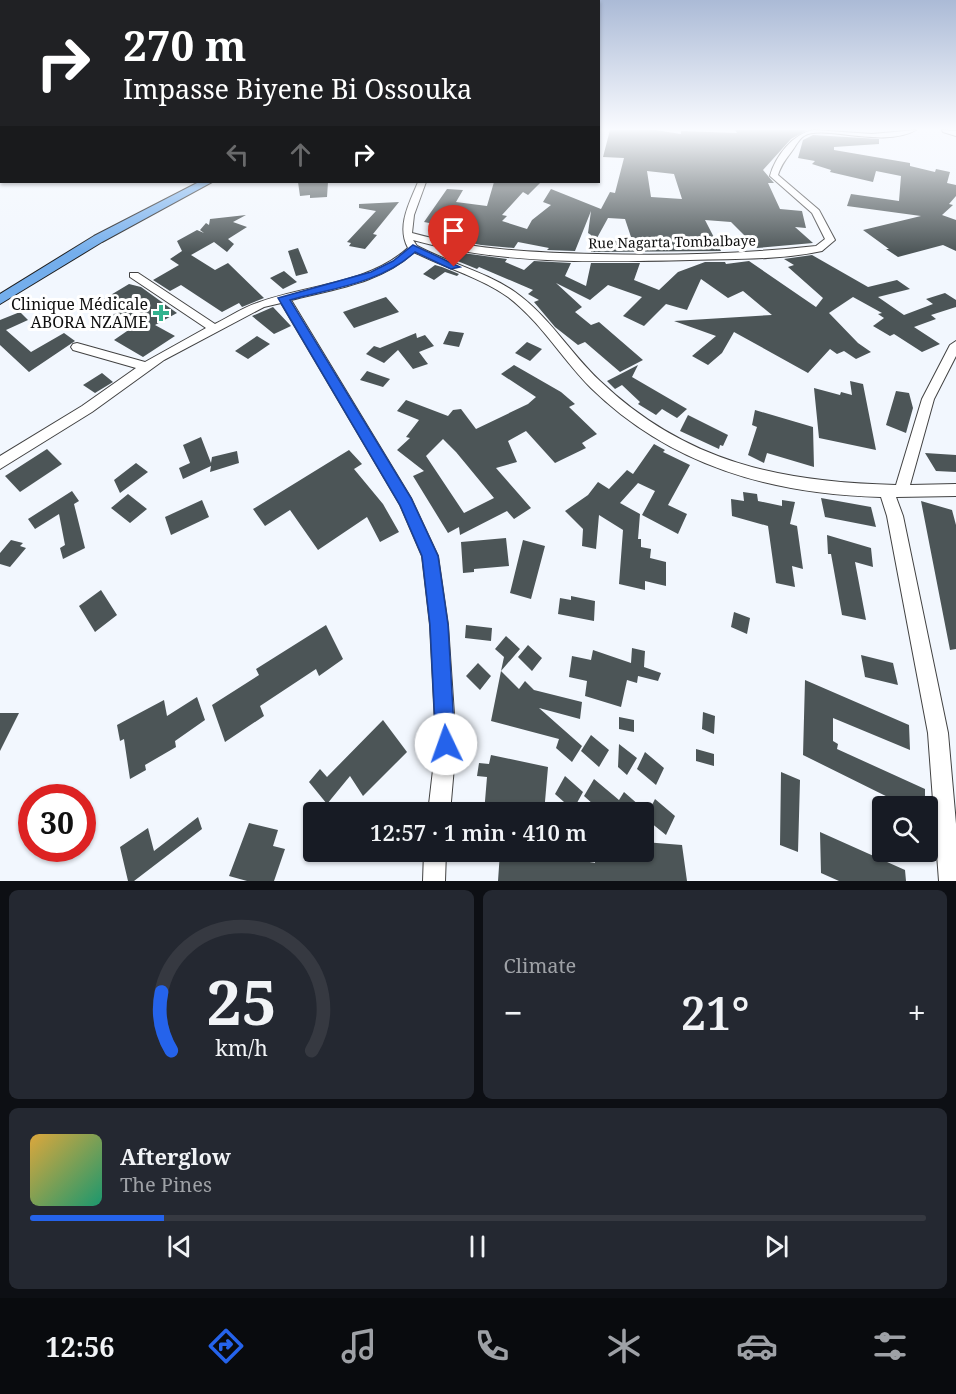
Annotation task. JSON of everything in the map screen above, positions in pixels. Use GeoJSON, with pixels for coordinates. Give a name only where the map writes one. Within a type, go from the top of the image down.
{"type":"FeatureCollection","features":[{"type":"Feature","properties":{"kind":"main road"},"geometry":{"type":"LineString","coordinates":[[0,289],[88,236],[190,183]]}},
{"type":"Feature","properties":{"kind":"main road"},"geometry":{"type":"LineString","coordinates":[[0,300],[99,239],[204,183]]}},
{"type":"Feature","properties":{"kind":"street","name":"Rue Nagarta Tombalbaye"},"geometry":{"type":"LineString","coordinates":[[407,235],[451,247],[519,255],[721,258],[819,249],[830,240],[816,212],[774,176],[776,171]]}},
{"type":"Feature","properties":{"kind":"street"},"geometry":{"type":"LineString","coordinates":[[422,183],[411,213],[407,235],[413,248],[495,285],[514,297],[596,384],[653,430],[684,447],[746,473],[776,482],[840,491],[956,490]]}},
{"type":"Feature","properties":{"kind":"street"},"geometry":{"type":"LineString","coordinates":[[0,463],[87,409],[145,366],[267,301],[375,274],[397,263],[413,248]]}},
{"type":"Feature","properties":{"kind":"street"},"geometry":{"type":"LineString","coordinates":[[134,275],[215,329]]}},
{"type":"Feature","properties":{"kind":"street"},"geometry":{"type":"LineString","coordinates":[[284,298],[406,502],[430,556],[439,625],[446,744],[440,802]]}},
{"type":"Feature","properties":{"kind":"street"},"geometry":{"type":"LineString","coordinates":[[950,881],[938,733],[896,516],[894,492],[928,399],[956,345]]}},
{"type":"Feature","properties":{"kind":"street"},"geometry":{"type":"LineString","coordinates":[[78,347],[145,366]]}},
{"type":"Feature","properties":{"kind":"street"},"geometry":{"type":"LineString","coordinates":[[434,881],[435,862]]}},
{"type":"Feature","properties":{"kind":"building"},"geometry":{"type":"Polygon","coordinates":[[[621,171],[647,171],[651,197],[682,199],[674,174],[648,171],[764,171],[774,183],[768,183],[780,209],[802,211],[806,228],[795,227],[813,243],[757,248],[731,222],[705,220],[721,251],[591,252],[591,235],[588,233],[591,211],[575,251],[547,250],[549,248],[518,242],[514,248],[481,245],[431,235],[445,226],[424,222],[447,189],[463,190],[456,202],[487,206],[494,183],[540,183],[528,195],[523,192],[502,215],[507,216],[502,221],[527,229],[532,220],[551,205],[543,202],[551,189],[601,209],[610,192],[615,193],[621,171]],[[608,218],[597,238],[633,243],[625,219],[608,218]]]}},
{"type":"Feature","properties":{"kind":"building"},"geometry":{"type":"Polygon","coordinates":[[[830,171],[876,171],[873,182],[830,171]]]}},
{"type":"Feature","properties":{"kind":"building"},"geometry":{"type":"Polygon","coordinates":[[[877,171],[950,172],[947,183],[956,185],[956,196],[949,204],[953,205],[942,215],[956,220],[956,251],[943,245],[898,257],[863,230],[921,216],[847,206],[851,194],[899,201],[901,176],[877,171]]]}},
{"type":"Feature","properties":{"kind":"building"},"geometry":{"type":"Polygon","coordinates":[[[298,183],[328,183],[327,197],[300,196],[298,183]]]}},
{"type":"Feature","properties":{"kind":"building"},"geometry":{"type":"Polygon","coordinates":[[[399,202],[373,234],[377,235],[365,249],[349,246],[351,243],[347,242],[376,211],[359,208],[359,204],[399,202]]]}},
{"type":"Feature","properties":{"kind":"building"},"geometry":{"type":"Polygon","coordinates":[[[246,215],[233,222],[247,227],[228,239],[234,244],[227,252],[214,242],[191,255],[215,270],[228,263],[264,298],[242,307],[239,303],[222,312],[181,285],[170,291],[153,280],[179,265],[170,259],[182,251],[177,241],[197,230],[204,233],[200,230],[206,223],[209,225],[210,219],[246,215]]]}},
{"type":"Feature","properties":{"kind":"building"},"geometry":{"type":"Polygon","coordinates":[[[298,248],[308,273],[296,276],[288,251],[298,248]]]}},
{"type":"Feature","properties":{"kind":"building"},"geometry":{"type":"Polygon","coordinates":[[[455,252],[507,259],[505,262],[524,270],[534,261],[571,263],[565,276],[586,286],[591,263],[640,263],[634,280],[659,290],[678,272],[705,262],[725,262],[726,264],[749,261],[816,307],[823,298],[788,267],[794,265],[784,259],[812,255],[868,287],[897,280],[910,289],[878,297],[904,315],[933,304],[926,299],[945,293],[956,300],[956,307],[931,315],[936,319],[914,327],[940,344],[922,352],[894,334],[890,336],[873,326],[884,318],[878,314],[882,313],[853,297],[829,313],[858,343],[871,352],[856,359],[844,351],[837,354],[830,349],[808,373],[734,332],[722,353],[708,365],[692,356],[716,336],[674,321],[772,315],[743,291],[728,298],[701,279],[687,310],[666,304],[644,326],[623,316],[642,297],[608,285],[590,300],[556,283],[582,307],[575,312],[591,325],[599,322],[643,360],[620,372],[585,342],[578,345],[555,327],[534,302],[539,300],[528,294],[533,290],[479,267],[477,269],[450,258],[455,252]]]}},
{"type":"Feature","properties":{"kind":"building"},"geometry":{"type":"Polygon","coordinates":[[[435,265],[459,274],[457,276],[445,272],[434,280],[423,274],[435,265]]]}},
{"type":"Feature","properties":{"kind":"building"},"geometry":{"type":"Polygon","coordinates":[[[284,271],[297,282],[283,289],[270,278],[284,271]]]}},
{"type":"Feature","properties":{"kind":"building"},"geometry":{"type":"Polygon","coordinates":[[[129,284],[141,287],[177,313],[155,325],[175,336],[143,357],[114,340],[130,329],[112,315],[119,312],[102,304],[107,300],[104,299],[129,284]]]}},
{"type":"Feature","properties":{"kind":"building"},"geometry":{"type":"Polygon","coordinates":[[[386,297],[399,312],[354,328],[343,312],[386,297]]]}},
{"type":"Feature","properties":{"kind":"building"},"geometry":{"type":"Polygon","coordinates":[[[273,307],[291,326],[274,334],[252,316],[273,307]]]}},
{"type":"Feature","properties":{"kind":"building"},"geometry":{"type":"Polygon","coordinates":[[[20,312],[28,320],[6,330],[31,352],[64,333],[75,341],[29,372],[0,345],[0,320],[20,312]]]}},
{"type":"Feature","properties":{"kind":"building"},"geometry":{"type":"Polygon","coordinates":[[[449,331],[464,333],[459,347],[443,344],[449,331]]]}},
{"type":"Feature","properties":{"kind":"building"},"geometry":{"type":"Polygon","coordinates":[[[416,333],[417,338],[425,335],[434,346],[419,352],[428,364],[413,369],[398,350],[384,363],[366,354],[374,346],[380,348],[416,333]]]}},
{"type":"Feature","properties":{"kind":"building"},"geometry":{"type":"Polygon","coordinates":[[[257,336],[270,344],[248,359],[235,351],[257,336]]]}},
{"type":"Feature","properties":{"kind":"building"},"geometry":{"type":"Polygon","coordinates":[[[527,342],[542,349],[530,361],[515,353],[527,342]]]}},
{"type":"Feature","properties":{"kind":"building"},"geometry":{"type":"Polygon","coordinates":[[[514,365],[561,392],[575,404],[569,407],[597,434],[582,443],[586,448],[555,463],[526,431],[508,441],[517,462],[496,468],[531,508],[514,519],[507,511],[460,535],[459,527],[448,533],[413,476],[424,471],[397,450],[410,438],[406,437],[419,420],[397,411],[406,400],[448,416],[453,410],[461,409],[476,429],[528,404],[536,397],[501,374],[514,365]],[[443,439],[426,456],[464,513],[494,498],[443,439]]]}},
{"type":"Feature","properties":{"kind":"building"},"geometry":{"type":"Polygon","coordinates":[[[638,365],[632,377],[687,409],[677,418],[662,409],[656,415],[638,404],[640,402],[622,385],[615,389],[607,381],[638,365]]]}},
{"type":"Feature","properties":{"kind":"building"},"geometry":{"type":"Polygon","coordinates":[[[367,371],[390,379],[383,387],[360,380],[367,371]]]}},
{"type":"Feature","properties":{"kind":"building"},"geometry":{"type":"Polygon","coordinates":[[[102,373],[113,382],[95,393],[83,385],[102,373]]]}},
{"type":"Feature","properties":{"kind":"building"},"geometry":{"type":"Polygon","coordinates":[[[850,381],[863,384],[876,450],[819,438],[814,388],[840,395],[841,392],[852,395],[850,381]]]}},
{"type":"Feature","properties":{"kind":"building"},"geometry":{"type":"Polygon","coordinates":[[[896,391],[909,393],[913,408],[906,433],[886,425],[896,391]]]}},
{"type":"Feature","properties":{"kind":"building"},"geometry":{"type":"Polygon","coordinates":[[[755,410],[813,427],[814,467],[767,453],[764,463],[748,455],[757,427],[752,425],[755,410]]]}},
{"type":"Feature","properties":{"kind":"building"},"geometry":{"type":"Polygon","coordinates":[[[688,415],[728,435],[723,446],[720,445],[719,449],[680,431],[688,415]]]}},
{"type":"Feature","properties":{"kind":"building"},"geometry":{"type":"Polygon","coordinates":[[[201,437],[211,463],[212,457],[237,451],[239,463],[210,472],[211,466],[183,479],[179,468],[190,463],[183,445],[201,437]]]}},
{"type":"Feature","properties":{"kind":"building"},"geometry":{"type":"Polygon","coordinates":[[[654,444],[665,450],[663,452],[690,465],[668,505],[687,514],[678,534],[642,515],[655,491],[638,483],[620,503],[640,514],[638,539],[641,539],[641,547],[651,549],[650,558],[666,562],[666,586],[645,581],[645,590],[619,584],[623,530],[599,515],[596,549],[582,546],[583,529],[565,511],[588,495],[598,482],[609,489],[627,470],[633,474],[654,444]]]}},
{"type":"Feature","properties":{"kind":"building"},"geometry":{"type":"Polygon","coordinates":[[[47,449],[62,464],[20,492],[5,476],[47,449]]]}},
{"type":"Feature","properties":{"kind":"building"},"geometry":{"type":"Polygon","coordinates":[[[349,450],[362,464],[354,469],[383,504],[399,532],[380,542],[367,517],[318,550],[290,510],[265,526],[253,509],[349,450]]]}},
{"type":"Feature","properties":{"kind":"building"},"geometry":{"type":"Polygon","coordinates":[[[925,453],[956,455],[956,472],[936,471],[925,453]]]}},
{"type":"Feature","properties":{"kind":"building"},"geometry":{"type":"Polygon","coordinates":[[[136,463],[148,472],[120,493],[114,480],[136,463]]]}},
{"type":"Feature","properties":{"kind":"building"},"geometry":{"type":"Polygon","coordinates":[[[72,491],[79,501],[74,504],[85,548],[63,559],[60,548],[65,545],[59,514],[35,529],[28,519],[72,491]]]}},
{"type":"Feature","properties":{"kind":"building"},"geometry":{"type":"Polygon","coordinates":[[[743,492],[757,494],[758,501],[782,506],[782,500],[795,502],[790,524],[797,526],[803,569],[792,566],[795,587],[776,583],[768,526],[732,516],[731,499],[744,501],[743,492]]]}},
{"type":"Feature","properties":{"kind":"building"},"geometry":{"type":"Polygon","coordinates":[[[128,494],[147,509],[130,523],[111,508],[128,494]]]}},
{"type":"Feature","properties":{"kind":"building"},"geometry":{"type":"Polygon","coordinates":[[[821,498],[871,507],[876,527],[825,517],[821,498]]]}},
{"type":"Feature","properties":{"kind":"building"},"geometry":{"type":"Polygon","coordinates":[[[202,500],[209,517],[171,535],[165,517],[202,500]]]}},
{"type":"Feature","properties":{"kind":"building"},"geometry":{"type":"Polygon","coordinates":[[[921,501],[952,510],[956,525],[956,649],[950,650],[921,501]]]}},
{"type":"Feature","properties":{"kind":"building"},"geometry":{"type":"Polygon","coordinates":[[[827,535],[871,548],[873,567],[855,562],[866,620],[842,615],[831,554],[828,554],[827,535]]]}},
{"type":"Feature","properties":{"kind":"building"},"geometry":{"type":"Polygon","coordinates":[[[506,538],[509,566],[474,569],[474,572],[463,573],[461,542],[506,538]]]}},
{"type":"Feature","properties":{"kind":"building"},"geometry":{"type":"Polygon","coordinates":[[[11,540],[23,543],[20,546],[26,548],[10,567],[0,564],[0,553],[11,540]]]}},
{"type":"Feature","properties":{"kind":"building"},"geometry":{"type":"Polygon","coordinates":[[[523,540],[545,546],[531,599],[510,593],[523,540]]]}},
{"type":"Feature","properties":{"kind":"building"},"geometry":{"type":"Polygon","coordinates":[[[101,590],[117,615],[95,632],[79,606],[101,590]]]}},
{"type":"Feature","properties":{"kind":"building"},"geometry":{"type":"Polygon","coordinates":[[[571,596],[595,601],[594,621],[558,614],[560,598],[571,600],[571,596]]]}},
{"type":"Feature","properties":{"kind":"building"},"geometry":{"type":"Polygon","coordinates":[[[734,612],[750,618],[747,634],[731,627],[734,612]]]}},
{"type":"Feature","properties":{"kind":"building"},"geometry":{"type":"Polygon","coordinates":[[[326,625],[343,659],[319,676],[316,669],[260,706],[264,716],[225,742],[212,705],[259,675],[256,669],[326,625]]]}},
{"type":"Feature","properties":{"kind":"building"},"geometry":{"type":"Polygon","coordinates":[[[466,625],[492,628],[491,641],[465,638],[466,625]]]}},
{"type":"Feature","properties":{"kind":"building"},"geometry":{"type":"Polygon","coordinates":[[[506,636],[520,649],[501,671],[504,657],[495,649],[506,636]]]}},
{"type":"Feature","properties":{"kind":"building"},"geometry":{"type":"Polygon","coordinates":[[[528,645],[542,658],[532,671],[518,657],[528,645]]]}},
{"type":"Feature","properties":{"kind":"building"},"geometry":{"type":"Polygon","coordinates":[[[632,648],[645,651],[644,667],[661,673],[658,681],[638,676],[637,683],[627,680],[621,707],[585,696],[587,681],[569,677],[572,656],[591,660],[593,650],[631,663],[632,648]]]}},
{"type":"Feature","properties":{"kind":"building"},"geometry":{"type":"Polygon","coordinates":[[[861,655],[893,663],[898,685],[865,677],[861,655]]]}},
{"type":"Feature","properties":{"kind":"building"},"geometry":{"type":"Polygon","coordinates":[[[478,663],[491,676],[480,690],[466,676],[478,663]]]}},
{"type":"Feature","properties":{"kind":"building"},"geometry":{"type":"Polygon","coordinates":[[[501,671],[519,689],[525,681],[534,690],[582,702],[580,719],[539,708],[582,746],[572,762],[556,748],[559,739],[491,721],[501,671]]]}},
{"type":"Feature","properties":{"kind":"building"},"geometry":{"type":"Polygon","coordinates":[[[805,680],[909,725],[910,750],[833,718],[833,741],[838,744],[837,749],[925,789],[925,796],[886,796],[803,755],[805,680]]]}},
{"type":"Feature","properties":{"kind":"building"},"geometry":{"type":"Polygon","coordinates":[[[197,697],[205,720],[175,741],[176,747],[145,765],[146,770],[130,779],[124,739],[120,741],[117,725],[164,700],[167,716],[197,697]]]}},
{"type":"Feature","properties":{"kind":"building"},"geometry":{"type":"Polygon","coordinates":[[[703,712],[715,716],[714,734],[702,729],[703,712]]]}},
{"type":"Feature","properties":{"kind":"building"},"geometry":{"type":"Polygon","coordinates":[[[0,713],[19,713],[0,751],[0,713]]]}},
{"type":"Feature","properties":{"kind":"building"},"geometry":{"type":"Polygon","coordinates":[[[619,717],[634,720],[634,732],[619,729],[619,717]]]}},
{"type":"Feature","properties":{"kind":"building"},"geometry":{"type":"Polygon","coordinates":[[[383,720],[407,752],[363,796],[350,776],[329,802],[325,802],[309,782],[320,769],[327,777],[383,720]]]}},
{"type":"Feature","properties":{"kind":"building"},"geometry":{"type":"Polygon","coordinates":[[[591,735],[609,750],[599,767],[581,751],[591,735]]]}},
{"type":"Feature","properties":{"kind":"building"},"geometry":{"type":"Polygon","coordinates":[[[619,744],[637,758],[627,775],[618,767],[619,744]]]}},
{"type":"Feature","properties":{"kind":"building"},"geometry":{"type":"Polygon","coordinates":[[[696,749],[714,754],[714,766],[696,761],[696,749]]]}},
{"type":"Feature","properties":{"kind":"building"},"geometry":{"type":"Polygon","coordinates":[[[645,752],[664,768],[656,785],[637,769],[645,752]]]}},
{"type":"Feature","properties":{"kind":"building"},"geometry":{"type":"Polygon","coordinates":[[[491,755],[548,767],[545,802],[485,802],[487,777],[477,776],[479,763],[489,764],[491,755]]]}},
{"type":"Feature","properties":{"kind":"building"},"geometry":{"type":"Polygon","coordinates":[[[781,772],[800,780],[798,852],[780,845],[781,772]]]}},
{"type":"Feature","properties":{"kind":"building"},"geometry":{"type":"Polygon","coordinates":[[[565,776],[583,792],[577,802],[564,802],[555,794],[565,776]]]}},
{"type":"Feature","properties":{"kind":"building"},"geometry":{"type":"Polygon","coordinates":[[[594,779],[619,800],[624,792],[635,802],[591,802],[584,796],[594,779]]]}},
{"type":"Feature","properties":{"kind":"building"},"geometry":{"type":"Polygon","coordinates":[[[655,799],[675,816],[666,835],[654,825],[655,799]]]}},
{"type":"Feature","properties":{"kind":"building"},"geometry":{"type":"Polygon","coordinates":[[[198,817],[202,829],[134,881],[128,881],[120,847],[148,828],[154,851],[198,817]]]}},
{"type":"Feature","properties":{"kind":"building"},"geometry":{"type":"Polygon","coordinates":[[[249,823],[278,830],[273,846],[285,849],[274,881],[247,881],[229,876],[249,823]]]}},
{"type":"Feature","properties":{"kind":"building"},"geometry":{"type":"Polygon","coordinates":[[[820,832],[872,855],[872,862],[887,862],[905,870],[906,881],[839,881],[821,873],[820,832]]]}},
{"type":"Feature","properties":{"kind":"building"},"geometry":{"type":"Polygon","coordinates":[[[654,843],[682,845],[687,881],[498,881],[499,862],[654,862],[654,843]]]}},
{"type":"Feature","properties":{"kind":"place","name":"Clinique Médicale ABORA NZAME"},"geometry":{"type":"Point","coordinates":[161,313]}},
{"type":"Feature","properties":{"kind":"route"},"geometry":{"type":"LineString","coordinates":[[446,744],[439,625],[430,556],[406,502],[284,298],[375,274],[397,263],[413,248],[454,267]]}}]}
